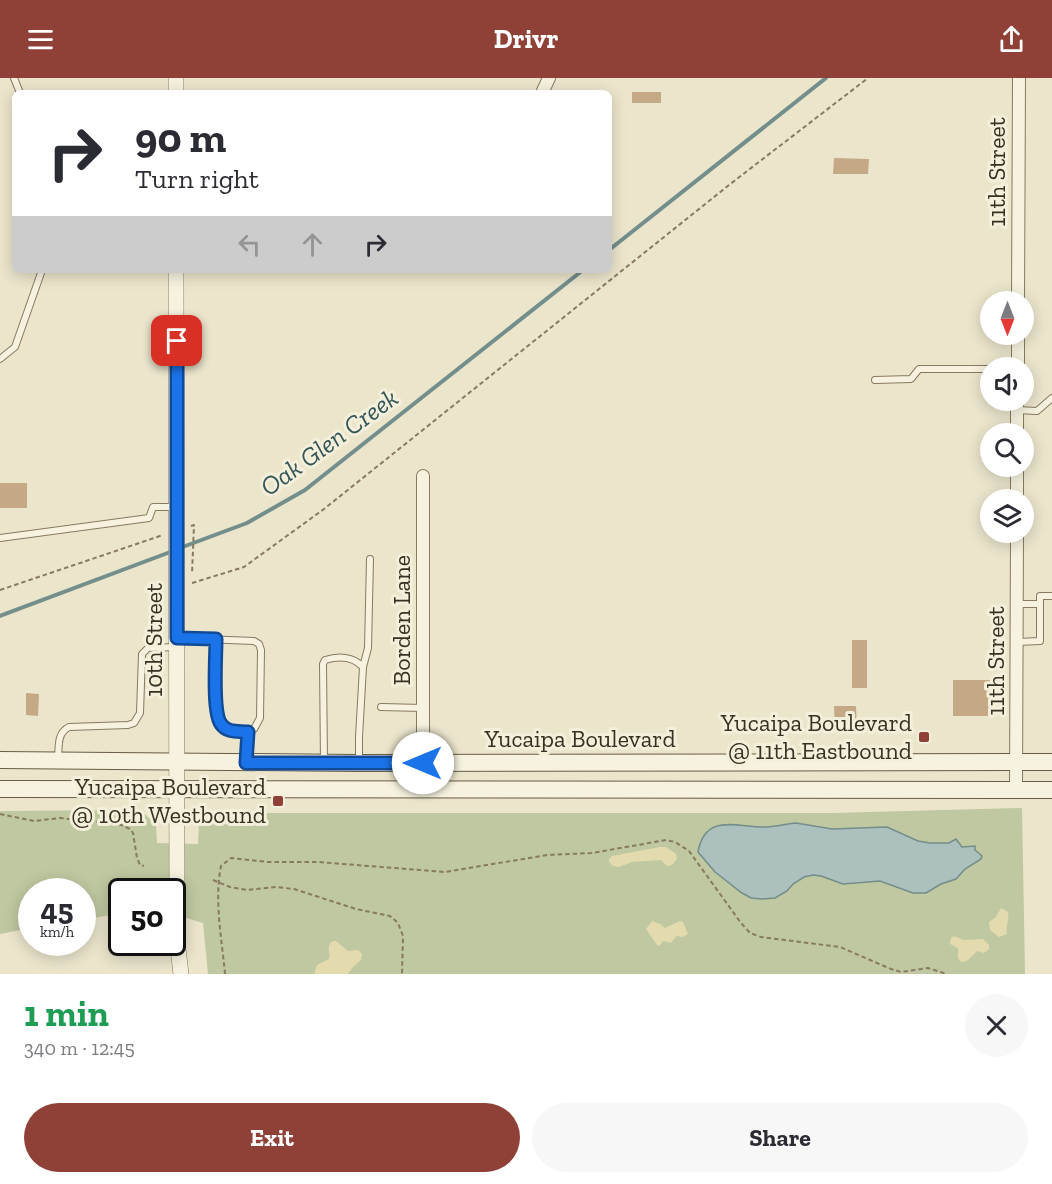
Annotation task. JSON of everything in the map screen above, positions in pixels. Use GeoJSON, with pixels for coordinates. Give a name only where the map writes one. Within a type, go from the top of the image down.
{"type":"FeatureCollection","features":[{"type":"Feature","properties":{"kind":"main road","name":"Yucaipa Boulevard"},"geometry":{"type":"LineString","coordinates":[[0,760],[359,764],[1052,762]]}},
{"type":"Feature","properties":{"kind":"main road","name":"Yucaipa Boulevard"},"geometry":{"type":"LineString","coordinates":[[0,789],[1052,790]]}},
{"type":"Feature","properties":{"kind":"street","name":"11th Street"},"geometry":{"type":"LineString","coordinates":[[1018,291],[1019,78]]}},
{"type":"Feature","properties":{"kind":"street","name":"10th Street"},"geometry":{"type":"LineString","coordinates":[[176,273],[177,507],[178,535],[184,576],[177,643],[176,762],[177,941],[181,974]]}},
{"type":"Feature","properties":{"kind":"street","name":"Borden Lane"},"geometry":{"type":"LineString","coordinates":[[423,476],[423,763]]}},
{"type":"Feature","properties":{"kind":"street","name":"11th Street"},"geometry":{"type":"LineString","coordinates":[[1016,790],[1017,543]]}},
{"type":"Feature","properties":{"kind":"lane"},"geometry":{"type":"LineString","coordinates":[[0,359],[15,347],[41,273]]}},
{"type":"Feature","properties":{"kind":"lane"},"geometry":{"type":"LineString","coordinates":[[875,380],[911,379],[919,369],[980,369]]}},
{"type":"Feature","properties":{"kind":"lane"},"geometry":{"type":"LineString","coordinates":[[1034,410],[1037,411],[1052,398]]}},
{"type":"Feature","properties":{"kind":"lane"},"geometry":{"type":"LineString","coordinates":[[0,538],[149,518],[153,507],[177,507]]}},
{"type":"Feature","properties":{"kind":"lane"},"geometry":{"type":"LineString","coordinates":[[359,764],[359,717],[363,667],[368,648],[370,559]]}},
{"type":"Feature","properties":{"kind":"lane"},"geometry":{"type":"LineString","coordinates":[[1017,642],[1040,641],[1040,596],[1052,596]]}},
{"type":"Feature","properties":{"kind":"lane"},"geometry":{"type":"LineString","coordinates":[[1017,604],[1040,604]]}},
{"type":"Feature","properties":{"kind":"lane"},"geometry":{"type":"LineString","coordinates":[[58,761],[60,735],[69,727],[134,723],[140,712],[142,654],[148,648],[177,643],[216,639],[254,641],[259,644],[261,651],[260,718],[254,729],[248,732],[226,729],[220,724],[216,710],[216,639]]}},
{"type":"Feature","properties":{"kind":"lane"},"geometry":{"type":"LineString","coordinates":[[324,763],[323,664],[329,658],[351,658],[363,667]]}},
{"type":"Feature","properties":{"kind":"lane"},"geometry":{"type":"LineString","coordinates":[[381,707],[423,708]]}},
{"type":"Feature","properties":{"kind":"lane"},"geometry":{"type":"LineString","coordinates":[[246,763],[248,732]]}},
{"type":"Feature","properties":{"kind":"path"},"geometry":{"type":"LineString","coordinates":[[0,590],[178,535],[194,525],[184,576],[192,584],[244,567],[324,509],[729,185],[868,78]]}},
{"type":"Feature","properties":{"kind":"path"},"geometry":{"type":"LineString","coordinates":[[0,814],[33,820],[60,818],[124,824],[133,833],[137,858],[140,865],[144,866]]}},
{"type":"Feature","properties":{"kind":"path"},"geometry":{"type":"LineString","coordinates":[[225,974],[219,884],[221,866],[231,858],[445,872],[547,855],[592,853],[666,840],[675,842],[689,851],[750,933],[771,940],[840,947],[886,968],[901,972],[928,968],[947,974]]}},
{"type":"Feature","properties":{"kind":"path"},"geometry":{"type":"LineString","coordinates":[[213,880],[219,884],[247,890],[285,888],[356,909],[390,916],[398,923],[403,936],[402,974]]}},
{"type":"Feature","properties":{"kind":"green space"},"geometry":{"type":"Polygon","coordinates":[[[1022,808],[1025,974],[208,974],[203,923],[186,918],[186,878],[108,878],[108,915],[96,918],[96,878],[18,878],[18,931],[0,934],[0,811],[140,810],[156,824],[157,843],[198,844],[199,823],[218,813],[833,813],[1022,808]]]}},
{"type":"Feature","properties":{"kind":"sand"},"geometry":{"type":"Polygon","coordinates":[[[666,847],[676,854],[677,859],[672,865],[667,866],[661,860],[632,862],[619,867],[609,862],[612,856],[666,847]]]}},
{"type":"Feature","properties":{"kind":"sand"},"geometry":{"type":"Polygon","coordinates":[[[1001,908],[1008,912],[1007,934],[999,937],[990,930],[989,922],[996,917],[1001,908]]]}},
{"type":"Feature","properties":{"kind":"sand"},"geometry":{"type":"Polygon","coordinates":[[[652,921],[665,928],[680,921],[683,922],[688,934],[683,937],[676,936],[671,943],[663,941],[659,946],[646,929],[652,921]]]}},
{"type":"Feature","properties":{"kind":"sand"},"geometry":{"type":"Polygon","coordinates":[[[954,936],[964,940],[983,939],[989,945],[989,949],[984,953],[977,951],[968,960],[960,961],[958,948],[950,944],[954,936]]]}},
{"type":"Feature","properties":{"kind":"sand"},"geometry":{"type":"Polygon","coordinates":[[[333,941],[348,951],[358,950],[362,954],[361,960],[348,974],[314,974],[317,965],[329,959],[329,947],[333,941]]]}},
{"type":"Feature","properties":{"kind":"shaded area"},"geometry":{"type":"Polygon","coordinates":[[[796,823],[832,829],[887,827],[918,841],[930,843],[949,843],[956,839],[962,847],[975,846],[975,850],[982,856],[956,879],[941,884],[926,893],[913,893],[880,881],[843,884],[813,875],[804,877],[775,898],[762,899],[751,898],[742,893],[715,872],[698,852],[707,832],[715,827],[732,825],[767,827],[796,823]]]}},
{"type":"Feature","properties":{"kind":"building"},"geometry":{"type":"Polygon","coordinates":[[[632,92],[661,92],[661,103],[632,103],[632,92]]]}},
{"type":"Feature","properties":{"kind":"building"},"geometry":{"type":"Polygon","coordinates":[[[834,158],[869,159],[868,174],[833,174],[834,158]]]}},
{"type":"Feature","properties":{"kind":"building"},"geometry":{"type":"Polygon","coordinates":[[[0,483],[27,483],[27,508],[0,508],[0,483]]]}},
{"type":"Feature","properties":{"kind":"building"},"geometry":{"type":"Polygon","coordinates":[[[852,640],[867,640],[867,688],[852,688],[852,640]]]}},
{"type":"Feature","properties":{"kind":"building"},"geometry":{"type":"Polygon","coordinates":[[[953,680],[990,680],[990,716],[953,716],[953,680]]]}},
{"type":"Feature","properties":{"kind":"building"},"geometry":{"type":"Polygon","coordinates":[[[26,693],[39,694],[38,716],[26,715],[26,693]]]}},
{"type":"Feature","properties":{"kind":"building"},"geometry":{"type":"Polygon","coordinates":[[[834,706],[856,706],[857,729],[835,729],[834,706]]]}},
{"type":"Feature","properties":{"kind":"waterway","name":"Oak Glen Creek"},"geometry":{"type":"LineString","coordinates":[[612,248],[826,78]]}},
{"type":"Feature","properties":{"kind":"waterway","name":"Oak Glen Creek"},"geometry":{"type":"LineString","coordinates":[[180,548],[247,523],[305,490],[579,273]]}},
{"type":"Feature","properties":{"kind":"waterway","name":"Oak Glen Creek"},"geometry":{"type":"LineString","coordinates":[[0,616],[173,551]]}},
{"type":"Feature","properties":{"kind":"place","name":"Yucaipa Boulevard @ 11th Eastbound"},"geometry":{"type":"Point","coordinates":[924,737]}},
{"type":"Feature","properties":{"kind":"place","name":"Yucaipa Boulevard @ 10th Westbound"},"geometry":{"type":"Point","coordinates":[278,801]}},
{"type":"Feature","properties":{"kind":"route"},"geometry":{"type":"LineString","coordinates":[[177,341],[177,638],[216,639],[216,710],[220,724],[226,729],[248,732],[246,763],[423,763]]}}]}
